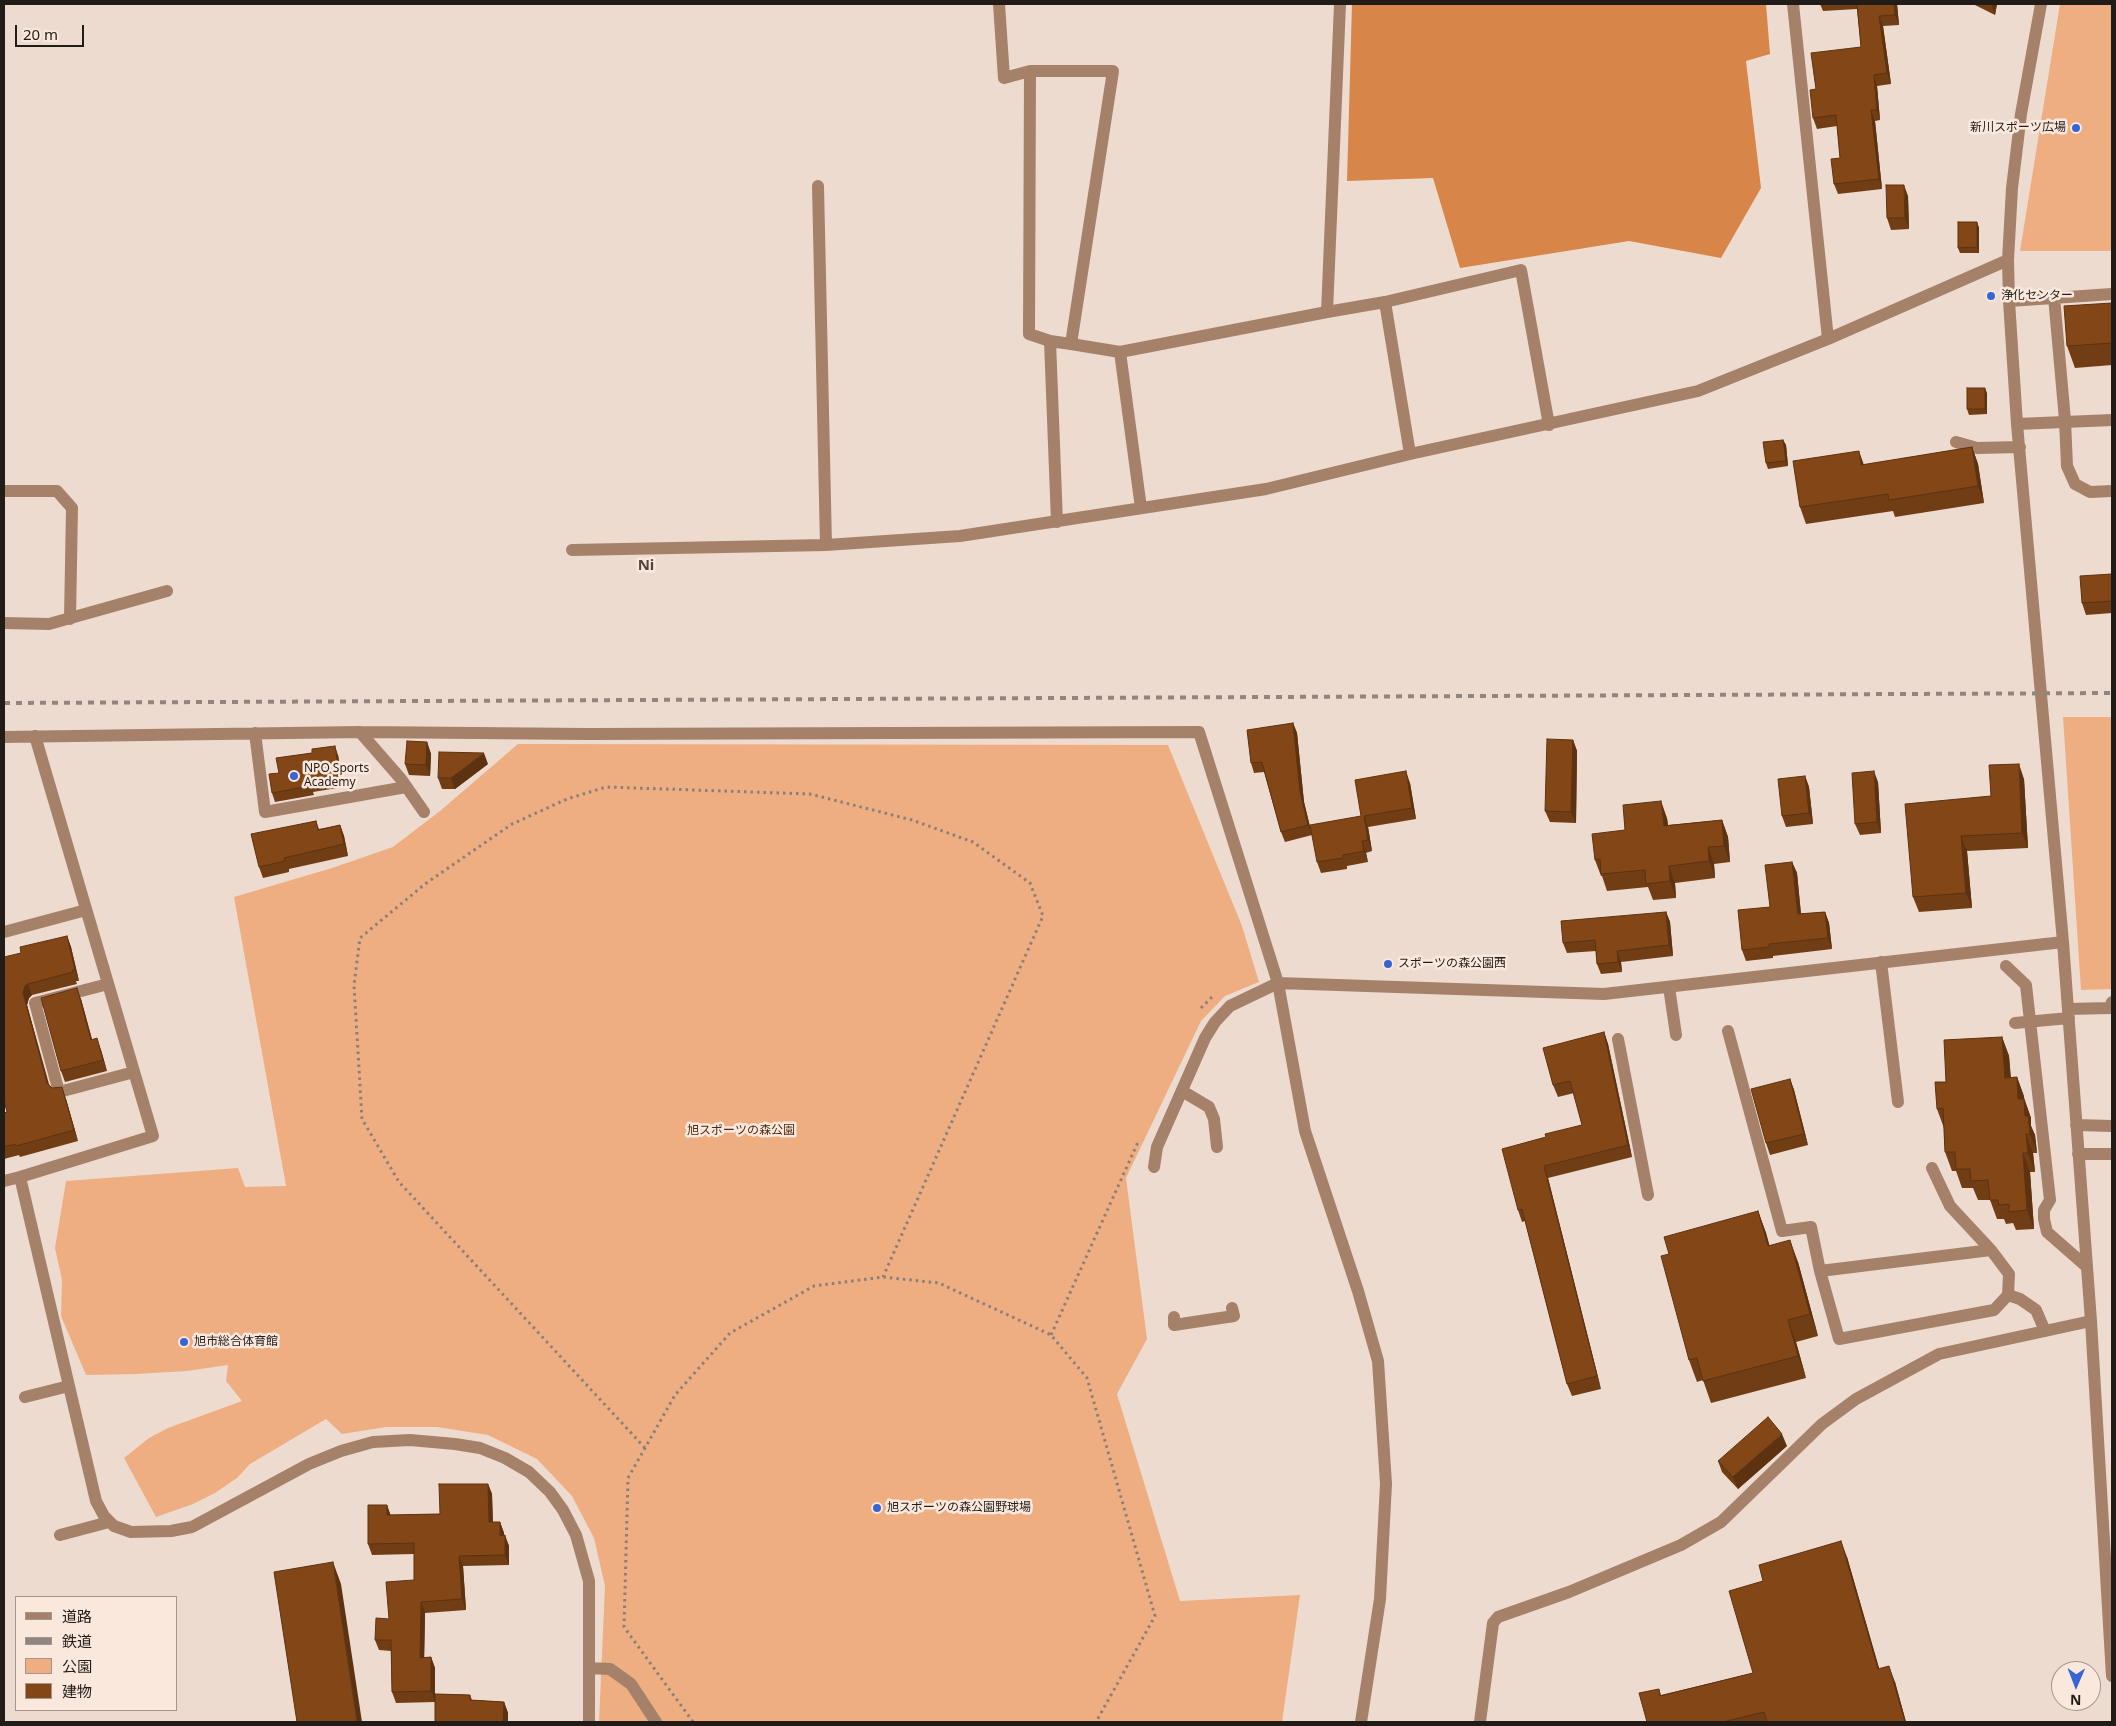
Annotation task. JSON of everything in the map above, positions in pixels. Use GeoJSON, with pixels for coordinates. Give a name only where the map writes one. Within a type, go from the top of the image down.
{"type":"FeatureCollection","features":[{"type":"Feature","properties":{"kind":"street"},"geometry":{"type":"LineString","coordinates":[[999,4],[1004,78],[1030,71],[1113,71],[1070,344]]}},
{"type":"Feature","properties":{"kind":"street"},"geometry":{"type":"LineString","coordinates":[[1328,312],[1340,4]]}},
{"type":"Feature","properties":{"kind":"street"},"geometry":{"type":"LineString","coordinates":[[1793,4],[1828,340]]}},
{"type":"Feature","properties":{"kind":"street"},"geometry":{"type":"LineString","coordinates":[[2041,4],[2021,114],[2012,188],[2008,260],[2009,301],[2063,942],[2091,1321],[2112,1676]]}},
{"type":"Feature","properties":{"kind":"street"},"geometry":{"type":"LineString","coordinates":[[1030,71],[1029,334],[1050,341],[1120,352],[1385,302],[1521,270],[1549,424]]}},
{"type":"Feature","properties":{"kind":"street"},"geometry":{"type":"LineString","coordinates":[[818,186],[826,544]]}},
{"type":"Feature","properties":{"kind":"street"},"geometry":{"type":"LineString","coordinates":[[572,550],[826,544],[960,536],[1266,489],[1410,454],[1698,391],[1828,340],[2008,260]]}},
{"type":"Feature","properties":{"kind":"street"},"geometry":{"type":"LineString","coordinates":[[2009,301],[2112,294]]}},
{"type":"Feature","properties":{"kind":"street"},"geometry":{"type":"LineString","coordinates":[[2054,297],[2065,420],[2067,466],[2075,484],[2090,492],[2112,491]]}},
{"type":"Feature","properties":{"kind":"street"},"geometry":{"type":"LineString","coordinates":[[1385,302],[1410,454]]}},
{"type":"Feature","properties":{"kind":"street"},"geometry":{"type":"LineString","coordinates":[[1050,341],[1057,522]]}},
{"type":"Feature","properties":{"kind":"street"},"geometry":{"type":"LineString","coordinates":[[1120,352],[1141,508]]}},
{"type":"Feature","properties":{"kind":"street"},"geometry":{"type":"LineString","coordinates":[[2018,424],[2065,420],[2112,420]]}},
{"type":"Feature","properties":{"kind":"street"},"geometry":{"type":"LineString","coordinates":[[1956,442],[1977,448],[2020,447]]}},
{"type":"Feature","properties":{"kind":"street"},"geometry":{"type":"LineString","coordinates":[[4,491],[57,492],[72,508],[70,618]]}},
{"type":"Feature","properties":{"kind":"street"},"geometry":{"type":"LineString","coordinates":[[4,623],[49,624],[167,591]]}},
{"type":"Feature","properties":{"kind":"street"},"geometry":{"type":"LineString","coordinates":[[360,732],[406,787],[424,812]]}},
{"type":"Feature","properties":{"kind":"street"},"geometry":{"type":"LineString","coordinates":[[4,737],[360,732],[578,734],[1198,732],[1278,983],[1305,1131],[1358,1290],[1378,1361],[1386,1484],[1380,1600],[1361,1722]]}},
{"type":"Feature","properties":{"kind":"street"},"geometry":{"type":"LineString","coordinates":[[255,733],[265,812],[406,787]]}},
{"type":"Feature","properties":{"kind":"street"},"geometry":{"type":"LineString","coordinates":[[4,1181],[153,1136],[35,736]]}},
{"type":"Feature","properties":{"kind":"street"},"geometry":{"type":"LineString","coordinates":[[4,932],[86,910]]}},
{"type":"Feature","properties":{"kind":"street"},"geometry":{"type":"LineString","coordinates":[[1154,1167],[1157,1148],[1205,1038],[1215,1022],[1230,1006],[1278,983],[1604,994],[2063,942]]}},
{"type":"Feature","properties":{"kind":"street"},"geometry":{"type":"LineString","coordinates":[[1882,962],[1898,1102]]}},
{"type":"Feature","properties":{"kind":"street"},"geometry":{"type":"LineString","coordinates":[[2006,966],[2026,985],[2050,1200],[2044,1210],[2047,1232],[2087,1268]]}},
{"type":"Feature","properties":{"kind":"street"},"geometry":{"type":"LineString","coordinates":[[108,984],[35,1003],[59,1092],[134,1072]]}},
{"type":"Feature","properties":{"kind":"street"},"geometry":{"type":"LineString","coordinates":[[1669,986],[1676,1035]]}},
{"type":"Feature","properties":{"kind":"street"},"geometry":{"type":"LineString","coordinates":[[2015,1023],[2031,1022],[2110,1008],[2112,1002]]}},
{"type":"Feature","properties":{"kind":"street"},"geometry":{"type":"LineString","coordinates":[[1728,1031],[1782,1231],[1811,1226],[1820,1271],[1840,1339],[1994,1310],[2008,1295],[2009,1274],[1950,1206],[1932,1168]]}},
{"type":"Feature","properties":{"kind":"street"},"geometry":{"type":"LineString","coordinates":[[1618,1040],[1648,1195]]}},
{"type":"Feature","properties":{"kind":"street"},"geometry":{"type":"LineString","coordinates":[[1182,1091],[1209,1106],[1214,1118],[1217,1147]]}},
{"type":"Feature","properties":{"kind":"street"},"geometry":{"type":"LineString","coordinates":[[2076,1126],[2112,1126]]}},
{"type":"Feature","properties":{"kind":"street"},"geometry":{"type":"LineString","coordinates":[[2078,1154],[2112,1154]]}},
{"type":"Feature","properties":{"kind":"street"},"geometry":{"type":"LineString","coordinates":[[20,1177],[96,1501],[109,1522],[131,1532],[171,1531],[192,1527],[309,1464],[373,1442],[410,1440],[480,1448],[504,1458],[529,1472],[550,1492],[563,1510],[576,1535],[589,1581],[589,1722]]}},
{"type":"Feature","properties":{"kind":"street"},"geometry":{"type":"LineString","coordinates":[[1820,1271],[1990,1250]]}},
{"type":"Feature","properties":{"kind":"street"},"geometry":{"type":"LineString","coordinates":[[2008,1295],[2020,1299],[2036,1310],[2045,1331]]}},
{"type":"Feature","properties":{"kind":"street"},"geometry":{"type":"LineString","coordinates":[[1174,1317],[1174,1325],[1234,1316],[1232,1308]]}},
{"type":"Feature","properties":{"kind":"street"},"geometry":{"type":"LineString","coordinates":[[1480,1722],[1493,1623],[1498,1616],[1569,1592],[1681,1545],[1721,1522],[1822,1424],[1856,1400],[1940,1354],[2091,1321]]}},
{"type":"Feature","properties":{"kind":"street"},"geometry":{"type":"LineString","coordinates":[[25,1397],[69,1386]]}},
{"type":"Feature","properties":{"kind":"street"},"geometry":{"type":"LineString","coordinates":[[60,1535],[109,1522]]}},
{"type":"Feature","properties":{"kind":"street"},"geometry":{"type":"LineString","coordinates":[[589,1668],[610,1669],[631,1684],[656,1722]]}},
{"type":"Feature","properties":{"kind":"path"},"geometry":{"type":"LineString","coordinates":[[645,1448],[399,1182],[362,1119],[354,985],[360,938],[425,884],[512,824],[568,799],[606,787],[810,794],[912,820],[974,842],[1030,883],[1043,916],[884,1277]]}},
{"type":"Feature","properties":{"kind":"path"},"geometry":{"type":"LineString","coordinates":[[693,1722],[624,1627],[628,1478],[675,1395],[730,1333],[814,1286],[884,1277],[939,1283],[1051,1335],[1087,1378],[1155,1616],[1096,1722]]}},
{"type":"Feature","properties":{"kind":"green space","name":"新川スポーツ広場"},"geometry":{"type":"Polygon","coordinates":[[[2060,4],[2112,4],[2112,251],[2020,251],[2060,4]]]}},
{"type":"Feature","properties":{"kind":"green space"},"geometry":{"type":"Polygon","coordinates":[[[2063,717],[2112,717],[2112,989],[2081,990],[2063,717]]]}},
{"type":"Feature","properties":{"kind":"green space","name":"旭スポーツの森公園"},"geometry":{"type":"Polygon","coordinates":[[[518,744],[1168,745],[1242,926],[1259,982],[1225,996],[1201,1021],[1126,1178],[1147,1339],[1117,1394],[1180,1601],[1300,1595],[1282,1722],[599,1722],[605,1586],[594,1538],[572,1496],[537,1459],[488,1435],[437,1427],[386,1427],[342,1434],[326,1419],[250,1464],[237,1478],[215,1493],[193,1504],[156,1517],[124,1458],[149,1438],[168,1428],[242,1401],[226,1381],[228,1365],[187,1371],[86,1375],[61,1316],[62,1280],[55,1248],[66,1181],[238,1168],[245,1187],[286,1186],[234,897],[332,868],[393,847],[440,811],[518,744]]]}},
{"type":"Feature","properties":{"kind":"shaded area"},"geometry":{"type":"Polygon","coordinates":[[[1352,4],[1766,4],[1770,54],[1746,61],[1761,188],[1721,258],[1629,241],[1460,268],[1433,178],[1347,181],[1352,4]]]}},
{"type":"Feature","properties":{"kind":"building"},"geometry":{"type":"Polygon","coordinates":[[[1857,4],[1894,4],[1895,15],[1879,16],[1887,73],[1874,75],[1877,110],[1871,110],[1879,179],[1834,184],[1831,159],[1840,158],[1836,115],[1813,118],[1810,90],[1816,89],[1811,53],[1861,47],[1857,4]]]}},
{"type":"Feature","properties":{"kind":"building"},"geometry":{"type":"Polygon","coordinates":[[[1886,185],[1904,185],[1905,218],[1887,218],[1886,185]]]}},
{"type":"Feature","properties":{"kind":"building"},"geometry":{"type":"Polygon","coordinates":[[[1958,222],[1977,222],[1977,247],[1958,248],[1958,222]]]}},
{"type":"Feature","properties":{"kind":"building"},"geometry":{"type":"Polygon","coordinates":[[[2112,303],[2112,343],[2067,346],[2064,306],[2112,303]]]}},
{"type":"Feature","properties":{"kind":"building"},"geometry":{"type":"Polygon","coordinates":[[[1967,388],[1985,388],[1985,409],[1967,409],[1967,388]]]}},
{"type":"Feature","properties":{"kind":"building"},"geometry":{"type":"Polygon","coordinates":[[[1783,440],[1786,461],[1766,463],[1763,442],[1783,440]]]}},
{"type":"Feature","properties":{"kind":"building"},"geometry":{"type":"Polygon","coordinates":[[[1972,447],[1978,486],[1889,500],[1888,494],[1800,507],[1793,461],[1859,451],[1861,465],[1972,447]]]}},
{"type":"Feature","properties":{"kind":"building"},"geometry":{"type":"Polygon","coordinates":[[[2112,574],[2112,601],[2082,603],[2080,576],[2112,574]]]}},
{"type":"Feature","properties":{"kind":"building"},"geometry":{"type":"Polygon","coordinates":[[[1293,723],[1300,792],[1308,825],[1281,832],[1262,762],[1251,763],[1247,730],[1293,723]]]}},
{"type":"Feature","properties":{"kind":"building"},"geometry":{"type":"Polygon","coordinates":[[[1547,739],[1573,740],[1571,812],[1545,811],[1547,739]]]}},
{"type":"Feature","properties":{"kind":"building"},"geometry":{"type":"Polygon","coordinates":[[[407,741],[427,742],[426,765],[405,764],[407,741]]]}},
{"type":"Feature","properties":{"kind":"building"},"geometry":{"type":"Polygon","coordinates":[[[335,746],[340,778],[310,783],[310,786],[272,793],[269,774],[279,773],[276,758],[312,753],[312,749],[335,746]]]}},
{"type":"Feature","properties":{"kind":"building"},"geometry":{"type":"Polygon","coordinates":[[[439,752],[484,753],[451,778],[438,778],[439,752]]]}},
{"type":"Feature","properties":{"kind":"building"},"geometry":{"type":"Polygon","coordinates":[[[2019,764],[2022,833],[1961,836],[1966,893],[1913,897],[1905,804],[1991,796],[1989,765],[2019,764]]]}},
{"type":"Feature","properties":{"kind":"building"},"geometry":{"type":"Polygon","coordinates":[[[1406,771],[1412,808],[1364,816],[1368,840],[1362,841],[1364,851],[1343,855],[1343,858],[1317,862],[1310,825],[1361,816],[1355,780],[1406,771]]]}},
{"type":"Feature","properties":{"kind":"building"},"geometry":{"type":"Polygon","coordinates":[[[1874,771],[1877,822],[1855,824],[1852,773],[1874,771]]]}},
{"type":"Feature","properties":{"kind":"building"},"geometry":{"type":"Polygon","coordinates":[[[1805,776],[1809,813],[1782,816],[1778,779],[1805,776]]]}},
{"type":"Feature","properties":{"kind":"building"},"geometry":{"type":"Polygon","coordinates":[[[1661,801],[1664,826],[1722,820],[1724,846],[1708,847],[1709,861],[1669,866],[1670,881],[1646,884],[1645,870],[1601,874],[1600,859],[1595,860],[1592,834],[1625,830],[1623,805],[1661,801]]]}},
{"type":"Feature","properties":{"kind":"building"},"geometry":{"type":"Polygon","coordinates":[[[316,821],[318,830],[340,825],[344,844],[284,858],[285,861],[259,867],[251,834],[316,821]]]}},
{"type":"Feature","properties":{"kind":"building"},"geometry":{"type":"Polygon","coordinates":[[[1792,862],[1798,914],[1825,912],[1828,938],[1769,944],[1769,947],[1742,950],[1738,910],[1770,907],[1765,865],[1792,862]]]}},
{"type":"Feature","properties":{"kind":"building"},"geometry":{"type":"Polygon","coordinates":[[[1666,912],[1669,945],[1617,951],[1618,962],[1597,964],[1595,940],[1563,943],[1561,921],[1666,912]]]}},
{"type":"Feature","properties":{"kind":"building"},"geometry":{"type":"Polygon","coordinates":[[[67,936],[75,970],[28,984],[25,986],[23,993],[47,1083],[52,1088],[62,1087],[74,1130],[16,1146],[15,1144],[4,1147],[4,1113],[7,1112],[4,1101],[4,957],[21,953],[20,947],[67,936]]]}},
{"type":"Feature","properties":{"kind":"building"},"geometry":{"type":"Polygon","coordinates":[[[77,988],[91,1040],[97,1038],[103,1060],[61,1071],[41,998],[77,988]]]}},
{"type":"Feature","properties":{"kind":"building"},"geometry":{"type":"Polygon","coordinates":[[[1604,1032],[1628,1145],[1544,1166],[1597,1376],[1567,1384],[1522,1209],[1518,1210],[1502,1149],[1546,1137],[1545,1134],[1582,1125],[1570,1081],[1553,1085],[1543,1048],[1604,1032]]]}},
{"type":"Feature","properties":{"kind":"building"},"geometry":{"type":"Polygon","coordinates":[[[2002,1037],[2005,1078],[2017,1077],[2018,1099],[2024,1099],[2025,1116],[2028,1116],[2030,1134],[2026,1134],[2028,1153],[2023,1153],[2027,1210],[2009,1212],[2009,1204],[1999,1205],[1998,1200],[1990,1200],[1988,1180],[1971,1181],[1970,1169],[1956,1169],[1955,1152],[1945,1152],[1943,1108],[1937,1109],[1935,1082],[1946,1082],[1944,1040],[2002,1037]]]}},
{"type":"Feature","properties":{"kind":"building"},"geometry":{"type":"Polygon","coordinates":[[[1790,1079],[1804,1134],[1766,1143],[1751,1089],[1790,1079]]]}},
{"type":"Feature","properties":{"kind":"building"},"geometry":{"type":"Polygon","coordinates":[[[1758,1211],[1768,1246],[1790,1240],[1810,1314],[1788,1320],[1798,1356],[1703,1381],[1697,1358],[1689,1360],[1661,1256],[1669,1254],[1664,1237],[1758,1211]]]}},
{"type":"Feature","properties":{"kind":"building"},"geometry":{"type":"Polygon","coordinates":[[[1768,1417],[1782,1434],[1733,1477],[1718,1461],[1768,1417]]]}},
{"type":"Feature","properties":{"kind":"building"},"geometry":{"type":"Polygon","coordinates":[[[439,1484],[488,1484],[489,1522],[500,1522],[500,1536],[505,1535],[505,1555],[459,1556],[462,1599],[421,1602],[420,1658],[431,1657],[431,1691],[392,1692],[391,1640],[375,1640],[376,1618],[389,1619],[386,1582],[414,1580],[414,1543],[368,1544],[368,1505],[387,1505],[387,1515],[440,1514],[439,1484]]]}},
{"type":"Feature","properties":{"kind":"building"},"geometry":{"type":"Polygon","coordinates":[[[1841,1541],[1878,1669],[1889,1666],[1905,1722],[1767,1722],[1764,1712],[1723,1722],[1647,1722],[1639,1693],[1659,1689],[1660,1696],[1753,1673],[1729,1591],[1763,1581],[1759,1565],[1841,1541]]]}},
{"type":"Feature","properties":{"kind":"building"},"geometry":{"type":"Polygon","coordinates":[[[333,1562],[357,1722],[297,1722],[274,1572],[333,1562]]]}},
{"type":"Feature","properties":{"kind":"building"},"geometry":{"type":"Polygon","coordinates":[[[435,1694],[470,1695],[470,1700],[504,1702],[503,1722],[435,1722],[435,1694]]]}},
{"type":"Feature","properties":{"kind":"railway"},"geometry":{"type":"LineString","coordinates":[[4,703],[2112,693]]}},
{"type":"Feature","properties":{"kind":"place","name":"新川スポーツ広場"},"geometry":{"type":"Point","coordinates":[2076,128]}},
{"type":"Feature","properties":{"kind":"place","name":"浄化センター"},"geometry":{"type":"Point","coordinates":[1991,296]}},
{"type":"Feature","properties":{"kind":"place","name":"NPO Sports Academy"},"geometry":{"type":"Point","coordinates":[294,776]}},
{"type":"Feature","properties":{"kind":"place","name":"スポーツの森公園西"},"geometry":{"type":"Point","coordinates":[1388,964]}},
{"type":"Feature","properties":{"kind":"place","name":"旭市総合体育館"},"geometry":{"type":"Point","coordinates":[184,1342]}},
{"type":"Feature","properties":{"kind":"place","name":"旭スポーツの森公園野球場"},"geometry":{"type":"Point","coordinates":[877,1508]}},
{"type":"Feature","properties":{"kind":"district","name":"Ni"},"geometry":{"type":"Point","coordinates":[646,566]}}]}
